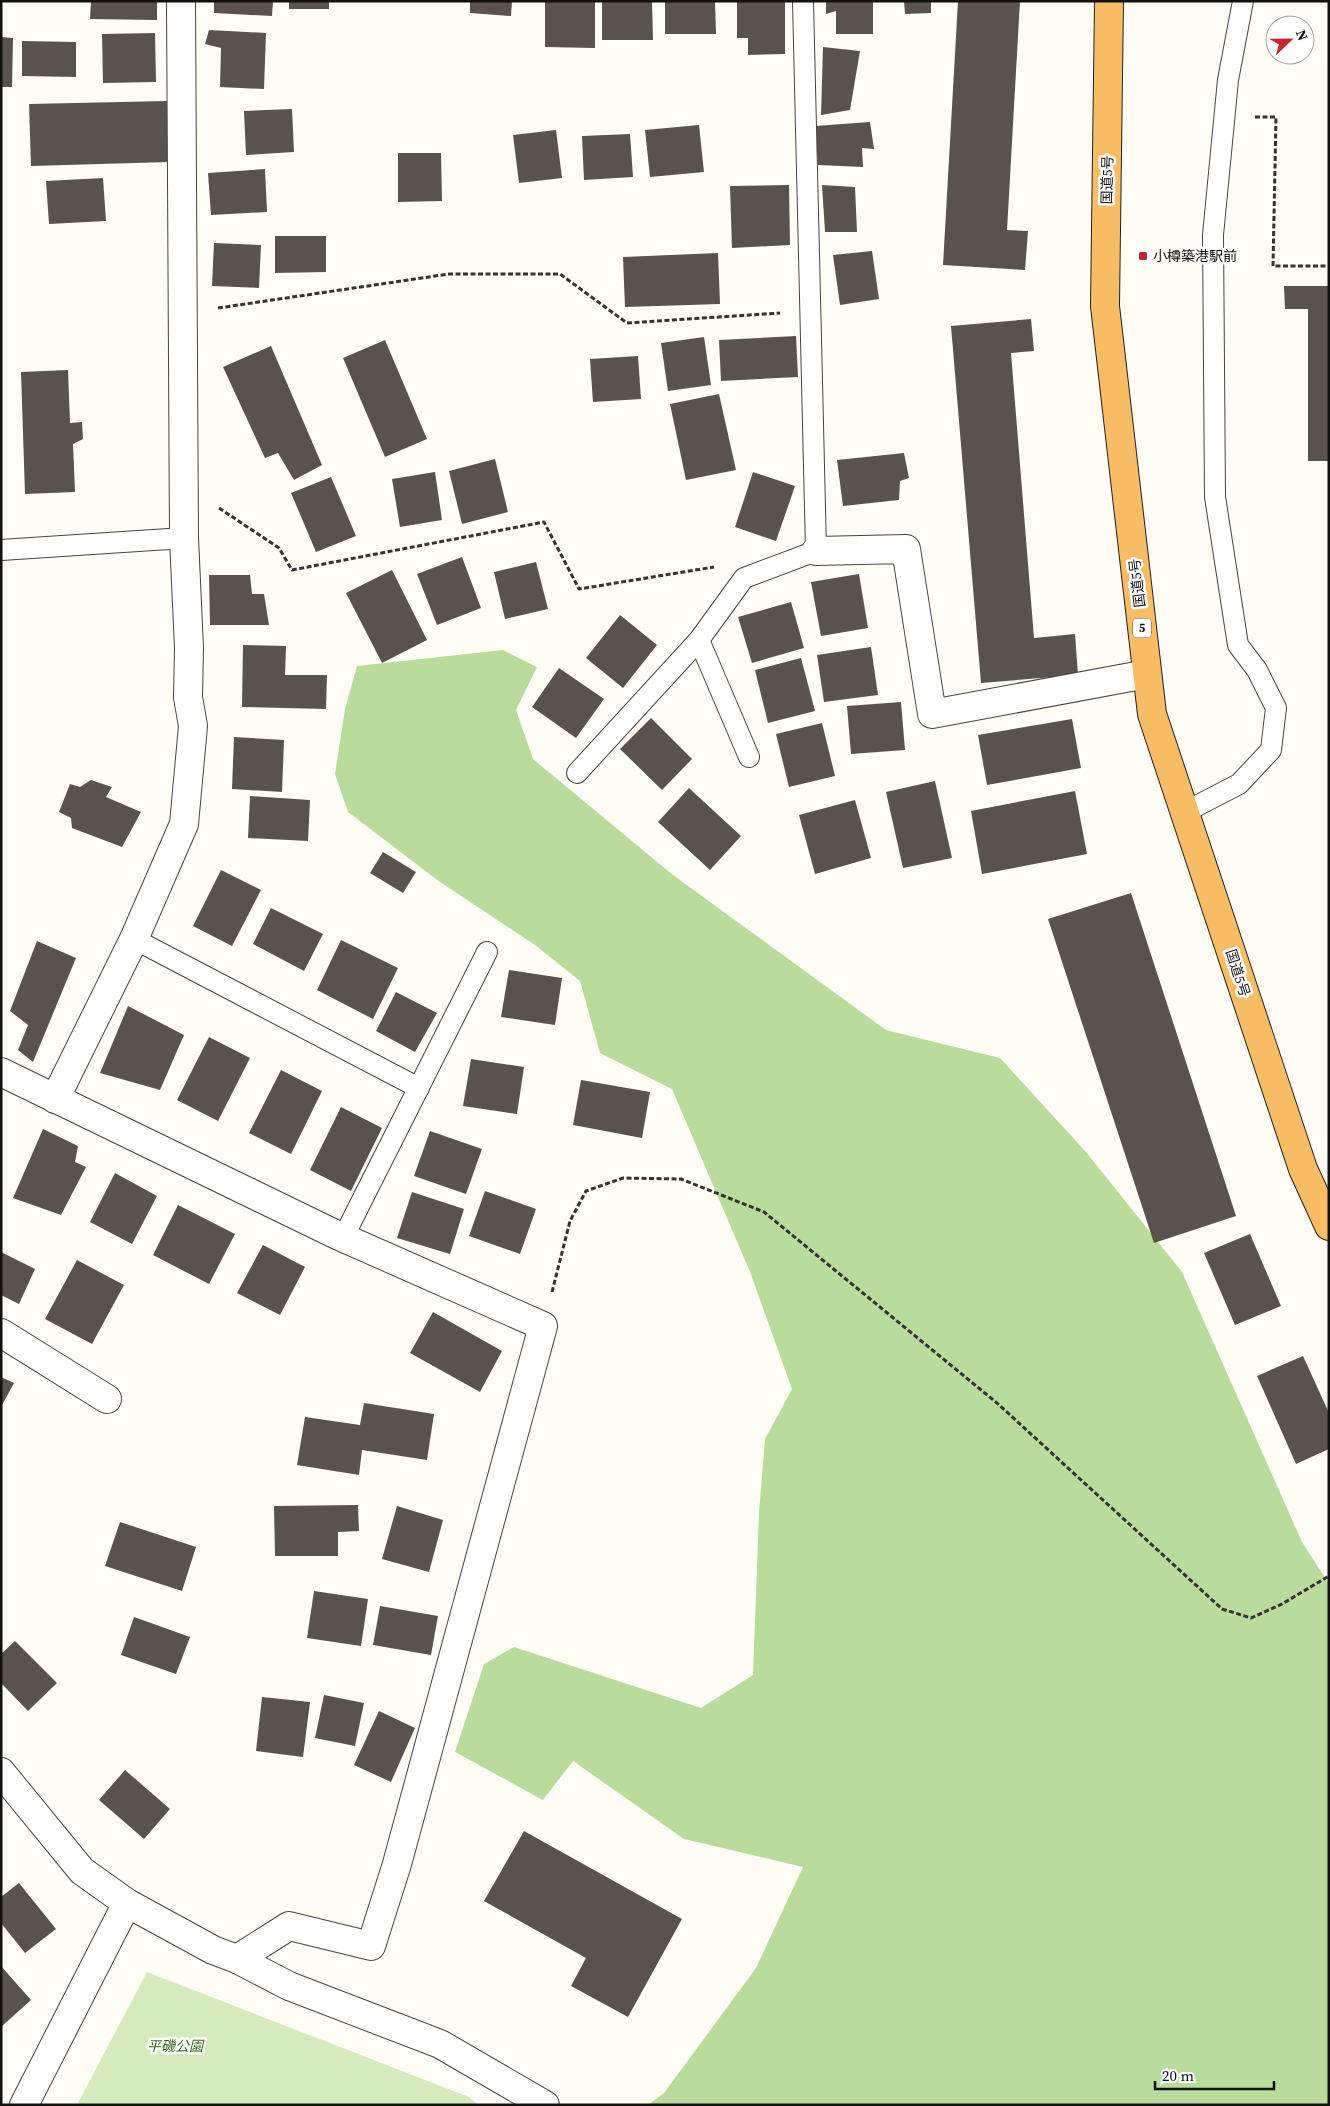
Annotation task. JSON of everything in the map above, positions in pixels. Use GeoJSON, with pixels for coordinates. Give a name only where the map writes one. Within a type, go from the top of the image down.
{"type":"FeatureCollection","features":[{"type":"Feature","properties":{"kind":"highway","name":"国道5号"},"geometry":{"type":"LineString","coordinates":[[1109,1],[1105,306],[1152,714],[1304,1169],[1329,1226]]}},
{"type":"Feature","properties":{"kind":"street"},"geometry":{"type":"LineString","coordinates":[[55,1099],[134,939],[184,824],[193,726],[188,697],[189,648],[183,484],[181,1]]}},
{"type":"Feature","properties":{"kind":"street"},"geometry":{"type":"LineString","coordinates":[[816,551],[906,549],[932,714],[1148,674]]}},
{"type":"Feature","properties":{"kind":"street"},"geometry":{"type":"LineString","coordinates":[[1,1072],[344,1238],[543,1326],[397,1864],[371,1946],[288,1926],[237,1959]]}},
{"type":"Feature","properties":{"kind":"street"},"geometry":{"type":"LineString","coordinates":[[1,1333],[107,1399]]}},
{"type":"Feature","properties":{"kind":"street"},"geometry":{"type":"LineString","coordinates":[[1,1772],[82,1871],[127,1904],[213,1950],[237,1959],[289,1986],[440,2044],[545,2105]]}},
{"type":"Feature","properties":{"kind":"street"},"geometry":{"type":"LineString","coordinates":[[24,2105],[127,1904]]}},
{"type":"Feature","properties":{"kind":"lane"},"geometry":{"type":"LineString","coordinates":[[577,773],[698,640],[744,578],[816,551],[803,1]]}},
{"type":"Feature","properties":{"kind":"lane"},"geometry":{"type":"LineString","coordinates":[[1185,812],[1239,784],[1271,750],[1276,708],[1257,670],[1238,646],[1214,497],[1213,235],[1228,80],[1242,1]]}},
{"type":"Feature","properties":{"kind":"lane"},"geometry":{"type":"LineString","coordinates":[[1,550],[184,538]]}},
{"type":"Feature","properties":{"kind":"lane"},"geometry":{"type":"LineString","coordinates":[[698,640],[749,757]]}},
{"type":"Feature","properties":{"kind":"lane"},"geometry":{"type":"LineString","coordinates":[[134,939],[418,1088]]}},
{"type":"Feature","properties":{"kind":"lane"},"geometry":{"type":"LineString","coordinates":[[344,1238],[487,952]]}},
{"type":"Feature","properties":{"kind":"path"},"geometry":{"type":"LineString","coordinates":[[1276,117],[1273,266],[1329,266]]}},
{"type":"Feature","properties":{"kind":"path"},"geometry":{"type":"LineString","coordinates":[[183,313],[449,274],[560,274],[627,324],[810,311]]}},
{"type":"Feature","properties":{"kind":"path"},"geometry":{"type":"LineString","coordinates":[[183,484],[280,548],[292,570],[544,522],[579,590],[724,566],[744,578]]}},
{"type":"Feature","properties":{"kind":"path"},"geometry":{"type":"LineString","coordinates":[[543,1326],[570,1221],[586,1191],[622,1178],[681,1179],[764,1212],[998,1403],[1222,1609],[1251,1618],[1282,1604],[1329,1576]]}},
{"type":"Feature","properties":{"kind":"green space"},"geometry":{"type":"Polygon","coordinates":[[[503,650],[537,667],[516,710],[533,759],[673,875],[886,1030],[1000,1058],[1086,1152],[1182,1272],[1302,1542],[1329,1584],[1329,2105],[648,2105],[664,2093],[756,1968],[803,1867],[684,1839],[573,1761],[543,1800],[455,1752],[484,1664],[514,1647],[701,1708],[753,1675],[759,1513],[765,1439],[792,1389],[750,1272],[672,1089],[600,1053],[580,981],[535,945],[440,882],[348,812],[335,774],[345,709],[357,666],[503,650]]]}},
{"type":"Feature","properties":{"kind":"green space","name":"平磯公園"},"geometry":{"type":"Polygon","coordinates":[[[147,1972],[469,2097],[478,2105],[77,2105],[147,1972]]]}},
{"type":"Feature","properties":{"kind":"building"},"geometry":{"type":"Polygon","coordinates":[[[91,1],[157,1],[157,20],[90,19],[91,1]]]}},
{"type":"Feature","properties":{"kind":"building"},"geometry":{"type":"Polygon","coordinates":[[[214,1],[273,1],[272,16],[214,13],[214,1]]]}},
{"type":"Feature","properties":{"kind":"building"},"geometry":{"type":"Polygon","coordinates":[[[289,1],[329,1],[329,9],[289,9],[289,1]]]}},
{"type":"Feature","properties":{"kind":"building"},"geometry":{"type":"Polygon","coordinates":[[[470,1],[512,1],[511,16],[470,13],[470,1]]]}},
{"type":"Feature","properties":{"kind":"building"},"geometry":{"type":"Polygon","coordinates":[[[545,1],[595,1],[595,48],[545,47],[545,1]]]}},
{"type":"Feature","properties":{"kind":"building"},"geometry":{"type":"Polygon","coordinates":[[[602,1],[652,1],[653,40],[602,40],[602,1]]]}},
{"type":"Feature","properties":{"kind":"building"},"geometry":{"type":"Polygon","coordinates":[[[665,1],[715,1],[716,34],[665,34],[665,1]]]}},
{"type":"Feature","properties":{"kind":"building"},"geometry":{"type":"Polygon","coordinates":[[[737,1],[785,1],[785,54],[748,55],[748,38],[737,38],[737,1]]]}},
{"type":"Feature","properties":{"kind":"building"},"geometry":{"type":"Polygon","coordinates":[[[826,1],[873,1],[873,34],[836,34],[836,11],[826,14],[826,1]]]}},
{"type":"Feature","properties":{"kind":"building"},"geometry":{"type":"Polygon","coordinates":[[[904,1],[931,1],[931,13],[905,14],[904,1]]]}},
{"type":"Feature","properties":{"kind":"building"},"geometry":{"type":"Polygon","coordinates":[[[958,1],[1020,1],[1007,230],[1028,231],[1025,270],[943,265],[958,1]]]}},
{"type":"Feature","properties":{"kind":"building"},"geometry":{"type":"Polygon","coordinates":[[[209,30],[266,33],[264,89],[220,87],[221,48],[205,44],[209,30]]]}},
{"type":"Feature","properties":{"kind":"building"},"geometry":{"type":"Polygon","coordinates":[[[155,33],[156,82],[103,83],[102,34],[155,33]]]}},
{"type":"Feature","properties":{"kind":"building"},"geometry":{"type":"Polygon","coordinates":[[[1,37],[13,38],[12,87],[1,87],[1,37]]]}},
{"type":"Feature","properties":{"kind":"building"},"geometry":{"type":"Polygon","coordinates":[[[22,41],[76,42],[76,77],[22,76],[22,41]]]}},
{"type":"Feature","properties":{"kind":"building"},"geometry":{"type":"Polygon","coordinates":[[[823,47],[860,51],[850,110],[821,115],[823,47]]]}},
{"type":"Feature","properties":{"kind":"building"},"geometry":{"type":"Polygon","coordinates":[[[167,101],[169,162],[31,166],[29,104],[167,101]]]}},
{"type":"Feature","properties":{"kind":"building"},"geometry":{"type":"Polygon","coordinates":[[[292,109],[294,152],[246,155],[244,111],[292,109]]]}},
{"type":"Feature","properties":{"kind":"building"},"geometry":{"type":"Polygon","coordinates":[[[870,122],[874,149],[862,148],[863,167],[818,165],[815,126],[870,122]]]}},
{"type":"Feature","properties":{"kind":"building"},"geometry":{"type":"Polygon","coordinates":[[[699,125],[704,172],[650,177],[645,130],[699,125]]]}},
{"type":"Feature","properties":{"kind":"building"},"geometry":{"type":"Polygon","coordinates":[[[556,130],[562,178],[519,183],[513,135],[556,130]]]}},
{"type":"Feature","properties":{"kind":"building"},"geometry":{"type":"Polygon","coordinates":[[[630,134],[633,177],[584,180],[582,136],[630,134]]]}},
{"type":"Feature","properties":{"kind":"building"},"geometry":{"type":"Polygon","coordinates":[[[398,153],[441,153],[442,201],[398,202],[398,153]]]}},
{"type":"Feature","properties":{"kind":"building"},"geometry":{"type":"Polygon","coordinates":[[[265,169],[267,212],[211,215],[208,173],[265,169]]]}},
{"type":"Feature","properties":{"kind":"building"},"geometry":{"type":"Polygon","coordinates":[[[103,178],[106,221],[49,224],[46,181],[103,178]]]}},
{"type":"Feature","properties":{"kind":"building"},"geometry":{"type":"Polygon","coordinates":[[[789,185],[790,245],[732,248],[730,186],[789,185]]]}},
{"type":"Feature","properties":{"kind":"building"},"geometry":{"type":"Polygon","coordinates":[[[822,185],[855,187],[857,232],[825,232],[822,185]]]}},
{"type":"Feature","properties":{"kind":"building"},"geometry":{"type":"Polygon","coordinates":[[[275,236],[326,236],[326,272],[275,273],[275,236]]]}},
{"type":"Feature","properties":{"kind":"building"},"geometry":{"type":"Polygon","coordinates":[[[214,243],[261,245],[259,288],[212,286],[214,243]]]}},
{"type":"Feature","properties":{"kind":"building"},"geometry":{"type":"Polygon","coordinates":[[[872,251],[879,299],[840,305],[833,255],[872,251]]]}},
{"type":"Feature","properties":{"kind":"building"},"geometry":{"type":"Polygon","coordinates":[[[718,253],[720,304],[625,307],[623,257],[718,253]]]}},
{"type":"Feature","properties":{"kind":"building"},"geometry":{"type":"Polygon","coordinates":[[[1284,286],[1329,286],[1329,461],[1308,461],[1308,309],[1285,309],[1284,286]]]}},
{"type":"Feature","properties":{"kind":"building"},"geometry":{"type":"Polygon","coordinates":[[[1031,319],[1034,351],[1011,353],[1034,638],[1075,634],[1078,675],[981,683],[951,326],[1031,319]]]}},
{"type":"Feature","properties":{"kind":"building"},"geometry":{"type":"Polygon","coordinates":[[[796,336],[798,377],[721,381],[719,340],[796,336]]]}},
{"type":"Feature","properties":{"kind":"building"},"geometry":{"type":"Polygon","coordinates":[[[704,337],[711,385],[668,391],[661,343],[704,337]]]}},
{"type":"Feature","properties":{"kind":"building"},"geometry":{"type":"Polygon","coordinates":[[[385,340],[427,439],[385,457],[343,358],[385,340]]]}},
{"type":"Feature","properties":{"kind":"building"},"geometry":{"type":"Polygon","coordinates":[[[271,346],[322,465],[294,480],[278,453],[265,458],[223,367],[271,346]]]}},
{"type":"Feature","properties":{"kind":"building"},"geometry":{"type":"Polygon","coordinates":[[[638,356],[641,399],[593,402],[590,359],[638,356]]]}},
{"type":"Feature","properties":{"kind":"building"},"geometry":{"type":"Polygon","coordinates":[[[68,370],[70,423],[82,422],[83,439],[73,444],[75,492],[25,494],[21,372],[68,370]]]}},
{"type":"Feature","properties":{"kind":"building"},"geometry":{"type":"Polygon","coordinates":[[[719,394],[736,470],[686,480],[670,404],[719,394]]]}},
{"type":"Feature","properties":{"kind":"building"},"geometry":{"type":"Polygon","coordinates":[[[904,453],[909,478],[900,481],[899,500],[843,506],[837,460],[904,453]]]}},
{"type":"Feature","properties":{"kind":"building"},"geometry":{"type":"Polygon","coordinates":[[[495,459],[508,512],[462,524],[449,471],[495,459]]]}},
{"type":"Feature","properties":{"kind":"building"},"geometry":{"type":"Polygon","coordinates":[[[435,472],[442,520],[400,527],[392,479],[435,472]]]}},
{"type":"Feature","properties":{"kind":"building"},"geometry":{"type":"Polygon","coordinates":[[[753,472],[795,486],[776,541],[735,527],[753,472]]]}},
{"type":"Feature","properties":{"kind":"building"},"geometry":{"type":"Polygon","coordinates":[[[331,477],[356,536],[316,552],[291,493],[331,477]]]}},
{"type":"Feature","properties":{"kind":"building"},"geometry":{"type":"Polygon","coordinates":[[[462,557],[481,608],[437,625],[417,574],[462,557]]]}},
{"type":"Feature","properties":{"kind":"building"},"geometry":{"type":"Polygon","coordinates":[[[536,562],[548,609],[505,619],[494,572],[536,562]]]}},
{"type":"Feature","properties":{"kind":"building"},"geometry":{"type":"Polygon","coordinates":[[[392,570],[427,640],[382,663],[346,593],[392,570]]]}},
{"type":"Feature","properties":{"kind":"building"},"geometry":{"type":"Polygon","coordinates":[[[859,574],[868,628],[821,636],[811,582],[859,574]]]}},
{"type":"Feature","properties":{"kind":"building"},"geometry":{"type":"Polygon","coordinates":[[[209,575],[250,575],[252,594],[264,594],[269,625],[210,625],[209,575]]]}},
{"type":"Feature","properties":{"kind":"building"},"geometry":{"type":"Polygon","coordinates":[[[791,602],[804,648],[752,663],[738,617],[791,602]]]}},
{"type":"Feature","properties":{"kind":"building"},"geometry":{"type":"Polygon","coordinates":[[[620,615],[657,645],[623,688],[586,658],[620,615]]]}},
{"type":"Feature","properties":{"kind":"building"},"geometry":{"type":"Polygon","coordinates":[[[243,645],[286,646],[285,675],[327,675],[326,709],[242,707],[243,645]]]}},
{"type":"Feature","properties":{"kind":"building"},"geometry":{"type":"Polygon","coordinates":[[[871,647],[878,695],[824,702],[817,655],[871,647]]]}},
{"type":"Feature","properties":{"kind":"building"},"geometry":{"type":"Polygon","coordinates":[[[801,658],[815,711],[768,723],[755,670],[801,658]]]}},
{"type":"Feature","properties":{"kind":"building"},"geometry":{"type":"Polygon","coordinates":[[[559,668],[604,699],[576,738],[532,707],[559,668]]]}},
{"type":"Feature","properties":{"kind":"building"},"geometry":{"type":"Polygon","coordinates":[[[901,702],[905,750],[851,754],[847,706],[901,702]]]}},
{"type":"Feature","properties":{"kind":"building"},"geometry":{"type":"Polygon","coordinates":[[[651,718],[692,759],[662,790],[620,749],[651,718]]]}},
{"type":"Feature","properties":{"kind":"building"},"geometry":{"type":"Polygon","coordinates":[[[1072,719],[1081,768],[987,785],[978,735],[1072,719]]]}},
{"type":"Feature","properties":{"kind":"building"},"geometry":{"type":"Polygon","coordinates":[[[822,723],[835,776],[789,787],[776,734],[822,723]]]}},
{"type":"Feature","properties":{"kind":"building"},"geometry":{"type":"Polygon","coordinates":[[[234,737],[284,740],[282,792],[232,789],[234,737]]]}},
{"type":"Feature","properties":{"kind":"building"},"geometry":{"type":"Polygon","coordinates":[[[91,780],[112,787],[106,797],[141,812],[122,847],[72,828],[71,818],[59,812],[70,784],[80,787],[91,780]]]}},
{"type":"Feature","properties":{"kind":"building"},"geometry":{"type":"Polygon","coordinates":[[[935,781],[952,858],[903,868],[886,792],[935,781]]]}},
{"type":"Feature","properties":{"kind":"building"},"geometry":{"type":"Polygon","coordinates":[[[689,788],[741,836],[710,870],[658,822],[689,788]]]}},
{"type":"Feature","properties":{"kind":"building"},"geometry":{"type":"Polygon","coordinates":[[[1075,791],[1087,854],[982,874],[971,811],[1075,791]]]}},
{"type":"Feature","properties":{"kind":"building"},"geometry":{"type":"Polygon","coordinates":[[[250,796],[310,800],[308,841],[248,838],[250,796]]]}},
{"type":"Feature","properties":{"kind":"building"},"geometry":{"type":"Polygon","coordinates":[[[855,800],[871,858],[815,874],[799,815],[855,800]]]}},
{"type":"Feature","properties":{"kind":"building"},"geometry":{"type":"Polygon","coordinates":[[[383,852],[416,872],[403,893],[370,873],[383,852]]]}},
{"type":"Feature","properties":{"kind":"building"},"geometry":{"type":"Polygon","coordinates":[[[221,870],[261,890],[232,946],[193,926],[221,870]]]}},
{"type":"Feature","properties":{"kind":"building"},"geometry":{"type":"Polygon","coordinates":[[[1131,893],[1236,1216],[1154,1243],[1048,919],[1131,893]]]}},
{"type":"Feature","properties":{"kind":"building"},"geometry":{"type":"Polygon","coordinates":[[[271,908],[323,934],[304,971],[253,944],[271,908]]]}},
{"type":"Feature","properties":{"kind":"building"},"geometry":{"type":"Polygon","coordinates":[[[341,940],[398,968],[373,1019],[317,990],[341,940]]]}},
{"type":"Feature","properties":{"kind":"building"},"geometry":{"type":"Polygon","coordinates":[[[37,941],[76,958],[33,1062],[18,1050],[28,1025],[10,1011],[37,941]]]}},
{"type":"Feature","properties":{"kind":"building"},"geometry":{"type":"Polygon","coordinates":[[[509,970],[562,978],[555,1025],[501,1017],[509,970]]]}},
{"type":"Feature","properties":{"kind":"building"},"geometry":{"type":"Polygon","coordinates":[[[396,992],[437,1013],[415,1052],[376,1031],[396,992]]]}},
{"type":"Feature","properties":{"kind":"building"},"geometry":{"type":"Polygon","coordinates":[[[128,1006],[184,1035],[160,1090],[100,1073],[128,1006]]]}},
{"type":"Feature","properties":{"kind":"building"},"geometry":{"type":"Polygon","coordinates":[[[209,1037],[250,1058],[218,1121],[177,1100],[209,1037]]]}},
{"type":"Feature","properties":{"kind":"building"},"geometry":{"type":"Polygon","coordinates":[[[471,1059],[524,1067],[517,1114],[463,1106],[471,1059]]]}},
{"type":"Feature","properties":{"kind":"building"},"geometry":{"type":"Polygon","coordinates":[[[281,1070],[322,1091],[291,1154],[249,1133],[281,1070]]]}},
{"type":"Feature","properties":{"kind":"building"},"geometry":{"type":"Polygon","coordinates":[[[581,1080],[650,1092],[642,1138],[573,1125],[581,1080]]]}},
{"type":"Feature","properties":{"kind":"building"},"geometry":{"type":"Polygon","coordinates":[[[341,1107],[382,1128],[351,1191],[310,1170],[341,1107]]]}},
{"type":"Feature","properties":{"kind":"building"},"geometry":{"type":"Polygon","coordinates":[[[43,1129],[78,1146],[75,1162],[86,1167],[61,1215],[13,1198],[43,1129]]]}},
{"type":"Feature","properties":{"kind":"building"},"geometry":{"type":"Polygon","coordinates":[[[430,1131],[482,1149],[466,1194],[414,1176],[430,1131]]]}},
{"type":"Feature","properties":{"kind":"building"},"geometry":{"type":"Polygon","coordinates":[[[115,1173],[157,1196],[132,1244],[90,1222],[115,1173]]]}},
{"type":"Feature","properties":{"kind":"building"},"geometry":{"type":"Polygon","coordinates":[[[485,1191],[536,1209],[520,1254],[469,1236],[485,1191]]]}},
{"type":"Feature","properties":{"kind":"building"},"geometry":{"type":"Polygon","coordinates":[[[412,1192],[464,1209],[450,1254],[397,1238],[412,1192]]]}},
{"type":"Feature","properties":{"kind":"building"},"geometry":{"type":"Polygon","coordinates":[[[178,1205],[235,1234],[209,1284],[153,1255],[178,1205]]]}},
{"type":"Feature","properties":{"kind":"building"},"geometry":{"type":"Polygon","coordinates":[[[1250,1234],[1281,1306],[1235,1325],[1204,1253],[1250,1234]]]}},
{"type":"Feature","properties":{"kind":"building"},"geometry":{"type":"Polygon","coordinates":[[[263,1245],[305,1267],[280,1315],[237,1293],[263,1245]]]}},
{"type":"Feature","properties":{"kind":"building"},"geometry":{"type":"Polygon","coordinates":[[[1,1252],[35,1269],[19,1304],[1,1295],[1,1252]]]}},
{"type":"Feature","properties":{"kind":"building"},"geometry":{"type":"Polygon","coordinates":[[[77,1260],[124,1285],[92,1344],[45,1319],[77,1260]]]}},
{"type":"Feature","properties":{"kind":"building"},"geometry":{"type":"Polygon","coordinates":[[[433,1312],[502,1351],[480,1392],[410,1353],[433,1312]]]}},
{"type":"Feature","properties":{"kind":"building"},"geometry":{"type":"Polygon","coordinates":[[[1303,1356],[1329,1413],[1329,1449],[1296,1464],[1257,1376],[1303,1356]]]}},
{"type":"Feature","properties":{"kind":"building"},"geometry":{"type":"Polygon","coordinates":[[[1,1377],[14,1383],[1,1407],[1,1377]]]}},
{"type":"Feature","properties":{"kind":"building"},"geometry":{"type":"Polygon","coordinates":[[[364,1403],[434,1414],[427,1460],[362,1450],[359,1475],[297,1465],[305,1417],[360,1425],[364,1403]]]}},
{"type":"Feature","properties":{"kind":"building"},"geometry":{"type":"Polygon","coordinates":[[[358,1505],[359,1531],[338,1532],[338,1556],[275,1556],[274,1506],[358,1505]]]}},
{"type":"Feature","properties":{"kind":"building"},"geometry":{"type":"Polygon","coordinates":[[[397,1506],[443,1520],[429,1572],[382,1559],[397,1506]]]}},
{"type":"Feature","properties":{"kind":"building"},"geometry":{"type":"Polygon","coordinates":[[[120,1522],[196,1547],[182,1591],[105,1566],[120,1522]]]}},
{"type":"Feature","properties":{"kind":"building"},"geometry":{"type":"Polygon","coordinates":[[[314,1591],[368,1599],[361,1646],[307,1638],[314,1591]]]}},
{"type":"Feature","properties":{"kind":"building"},"geometry":{"type":"Polygon","coordinates":[[[380,1606],[438,1616],[431,1655],[373,1645],[380,1606]]]}},
{"type":"Feature","properties":{"kind":"building"},"geometry":{"type":"Polygon","coordinates":[[[134,1617],[190,1637],[176,1674],[121,1655],[134,1617]]]}},
{"type":"Feature","properties":{"kind":"building"},"geometry":{"type":"Polygon","coordinates":[[[15,1641],[57,1683],[28,1711],[1,1683],[1,1654],[15,1641]]]}},
{"type":"Feature","properties":{"kind":"building"},"geometry":{"type":"Polygon","coordinates":[[[324,1695],[364,1703],[355,1746],[315,1738],[324,1695]]]}},
{"type":"Feature","properties":{"kind":"building"},"geometry":{"type":"Polygon","coordinates":[[[262,1697],[310,1702],[303,1757],[256,1751],[262,1697]]]}},
{"type":"Feature","properties":{"kind":"building"},"geometry":{"type":"Polygon","coordinates":[[[379,1711],[415,1728],[391,1782],[354,1765],[379,1711]]]}},
{"type":"Feature","properties":{"kind":"building"},"geometry":{"type":"Polygon","coordinates":[[[125,1770],[170,1809],[144,1839],[99,1800],[125,1770]]]}},
{"type":"Feature","properties":{"kind":"building"},"geometry":{"type":"Polygon","coordinates":[[[524,1831],[682,1919],[628,2017],[571,1986],[586,1958],[484,1901],[524,1831]]]}},
{"type":"Feature","properties":{"kind":"building"},"geometry":{"type":"Polygon","coordinates":[[[19,1883],[56,1929],[25,1953],[1,1923],[1,1897],[19,1883]]]}},
{"type":"Feature","properties":{"kind":"building"},"geometry":{"type":"Polygon","coordinates":[[[1,1966],[31,2000],[1,2027],[1,1966]]]}},
{"type":"Feature","properties":{"kind":"place","name":"小樽築港駅前"},"geometry":{"type":"Point","coordinates":[1143,256]}}]}
